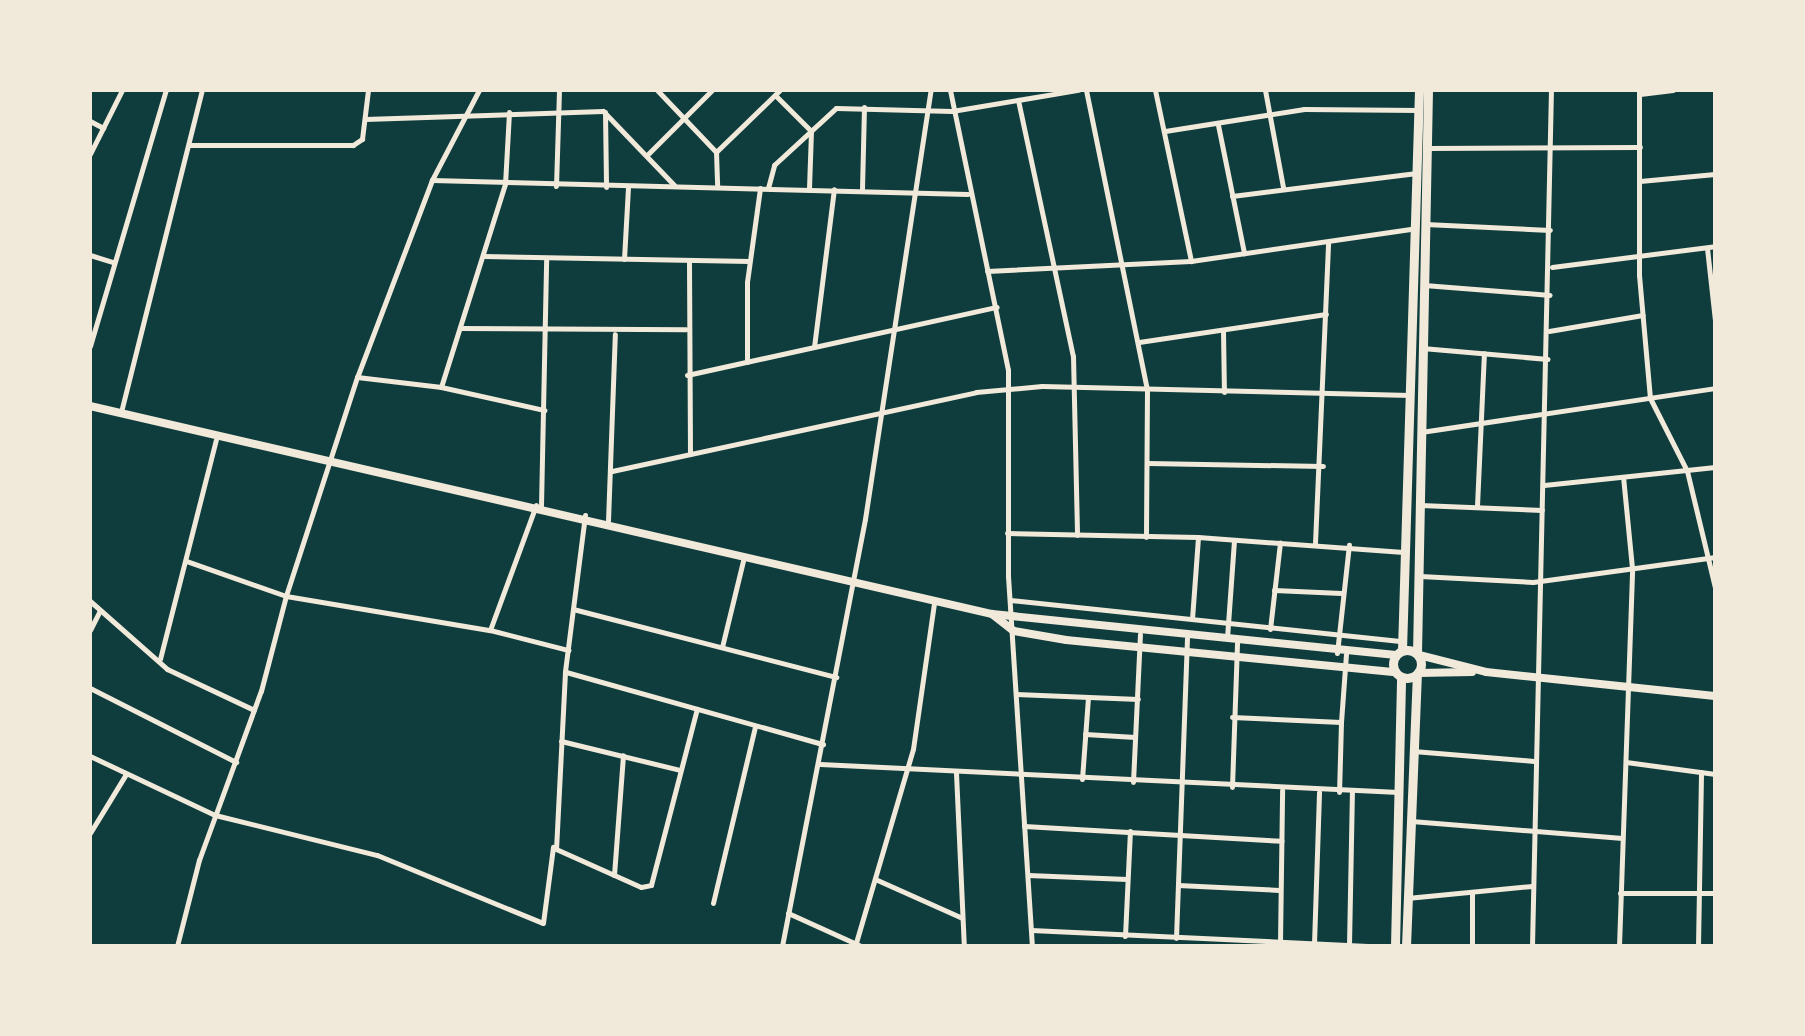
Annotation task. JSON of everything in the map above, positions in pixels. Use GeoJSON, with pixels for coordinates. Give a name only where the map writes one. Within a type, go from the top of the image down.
{"type":"FeatureCollection","features":[{"type":"Feature","properties":{"kind":"main road"},"geometry":{"type":"LineString","coordinates":[[1406,946],[1418,674],[1418,433],[1424,285],[1417,173],[1419,90]]}},
{"type":"Feature","properties":{"kind":"main road"},"geometry":{"type":"LineString","coordinates":[[1394,946],[1398,674],[1408,553],[1411,396],[1428,148],[1428,90]]}},
{"type":"Feature","properties":{"kind":"main road"},"geometry":{"type":"LineString","coordinates":[[1400,649],[1418,654]]}},
{"type":"Feature","properties":{"kind":"main road"},"geometry":{"type":"LineString","coordinates":[[1398,674],[1418,674]]}},
{"type":"Feature","properties":{"kind":"street"},"geometry":{"type":"LineString","coordinates":[[90,154],[122,90]]}},
{"type":"Feature","properties":{"kind":"street"},"geometry":{"type":"LineString","coordinates":[[90,346],[94,315],[166,90]]}},
{"type":"Feature","properties":{"kind":"street"},"geometry":{"type":"LineString","coordinates":[[120,415],[202,90]]}},
{"type":"Feature","properties":{"kind":"street"},"geometry":{"type":"LineString","coordinates":[[189,145],[353,145],[362,139],[368,90]]}},
{"type":"Feature","properties":{"kind":"street"},"geometry":{"type":"LineString","coordinates":[[178,946],[215,815],[254,710],[286,596],[358,376],[432,180],[480,90]]}},
{"type":"Feature","properties":{"kind":"street"},"geometry":{"type":"LineString","coordinates":[[556,186],[559,90]]}},
{"type":"Feature","properties":{"kind":"street"},"geometry":{"type":"LineString","coordinates":[[657,90],[716,152],[718,185]]}},
{"type":"Feature","properties":{"kind":"street"},"geometry":{"type":"LineString","coordinates":[[647,154],[712,90]]}},
{"type":"Feature","properties":{"kind":"street"},"geometry":{"type":"LineString","coordinates":[[782,946],[854,582],[931,90]]}},
{"type":"Feature","properties":{"kind":"street"},"geometry":{"type":"LineString","coordinates":[[950,90],[1010,389],[1007,533],[1032,946]]}},
{"type":"Feature","properties":{"kind":"street"},"geometry":{"type":"LineString","coordinates":[[747,362],[749,261],[764,188],[774,165],[836,108],[952,110],[1078,90]]}},
{"type":"Feature","properties":{"kind":"street"},"geometry":{"type":"LineString","coordinates":[[1086,90],[1147,390],[1146,536]]}},
{"type":"Feature","properties":{"kind":"street"},"geometry":{"type":"LineString","coordinates":[[1155,90],[1191,261]]}},
{"type":"Feature","properties":{"kind":"street"},"geometry":{"type":"LineString","coordinates":[[1265,90],[1283,187]]}},
{"type":"Feature","properties":{"kind":"street"},"geometry":{"type":"LineString","coordinates":[[1532,946],[1544,413],[1552,267],[1551,90]]}},
{"type":"Feature","properties":{"kind":"street"},"geometry":{"type":"LineString","coordinates":[[1672,90],[1640,92],[1640,257],[1650,398],[1687,471],[1713,557],[1715,588]]}},
{"type":"Feature","properties":{"kind":"street"},"geometry":{"type":"LineString","coordinates":[[716,152],[778,92],[810,132],[809,188]]}},
{"type":"Feature","properties":{"kind":"street"},"geometry":{"type":"LineString","coordinates":[[1018,100],[1078,387],[1077,536]]}},
{"type":"Feature","properties":{"kind":"street"},"geometry":{"type":"LineString","coordinates":[[862,189],[864,107]]}},
{"type":"Feature","properties":{"kind":"street"},"geometry":{"type":"LineString","coordinates":[[1166,132],[1337,107],[1419,110]]}},
{"type":"Feature","properties":{"kind":"street"},"geometry":{"type":"LineString","coordinates":[[365,119],[467,112],[605,112],[674,185]]}},
{"type":"Feature","properties":{"kind":"street"},"geometry":{"type":"LineString","coordinates":[[440,387],[506,184],[509,112]]}},
{"type":"Feature","properties":{"kind":"street"},"geometry":{"type":"LineString","coordinates":[[605,112],[606,187]]}},
{"type":"Feature","properties":{"kind":"street"},"geometry":{"type":"LineString","coordinates":[[90,121],[103,128]]}},
{"type":"Feature","properties":{"kind":"street"},"geometry":{"type":"LineString","coordinates":[[1218,125],[1244,253]]}},
{"type":"Feature","properties":{"kind":"street"},"geometry":{"type":"LineString","coordinates":[[1428,148],[1550,152],[1640,147]]}},
{"type":"Feature","properties":{"kind":"street"},"geometry":{"type":"LineString","coordinates":[[1232,196],[1417,173]]}},
{"type":"Feature","properties":{"kind":"street"},"geometry":{"type":"LineString","coordinates":[[1640,182],[1715,174]]}},
{"type":"Feature","properties":{"kind":"street"},"geometry":{"type":"LineString","coordinates":[[432,180],[968,194]]}},
{"type":"Feature","properties":{"kind":"street"},"geometry":{"type":"LineString","coordinates":[[624,260],[628,186]]}},
{"type":"Feature","properties":{"kind":"street"},"geometry":{"type":"LineString","coordinates":[[814,347],[834,188]]}},
{"type":"Feature","properties":{"kind":"street"},"geometry":{"type":"LineString","coordinates":[[986,270],[1191,261],[1421,226],[1550,230]]}},
{"type":"Feature","properties":{"kind":"street"},"geometry":{"type":"LineString","coordinates":[[1315,543],[1323,466],[1328,243]]}},
{"type":"Feature","properties":{"kind":"street"},"geometry":{"type":"LineString","coordinates":[[1552,267],[1711,247],[1715,322]]}},
{"type":"Feature","properties":{"kind":"street"},"geometry":{"type":"LineString","coordinates":[[90,255],[113,262]]}},
{"type":"Feature","properties":{"kind":"street"},"geometry":{"type":"LineString","coordinates":[[484,256],[749,261]]}},
{"type":"Feature","properties":{"kind":"street"},"geometry":{"type":"LineString","coordinates":[[490,630],[539,505],[546,258]]}},
{"type":"Feature","properties":{"kind":"street"},"geometry":{"type":"LineString","coordinates":[[690,262],[686,329],[690,454]]}},
{"type":"Feature","properties":{"kind":"street"},"geometry":{"type":"LineString","coordinates":[[1424,285],[1550,295]]}},
{"type":"Feature","properties":{"kind":"street"},"geometry":{"type":"LineString","coordinates":[[687,375],[996,307]]}},
{"type":"Feature","properties":{"kind":"street"},"geometry":{"type":"LineString","coordinates":[[1139,342],[1326,314]]}},
{"type":"Feature","properties":{"kind":"street"},"geometry":{"type":"LineString","coordinates":[[1549,331],[1643,316]]}},
{"type":"Feature","properties":{"kind":"street"},"geometry":{"type":"LineString","coordinates":[[460,328],[615,333],[686,329]]}},
{"type":"Feature","properties":{"kind":"street"},"geometry":{"type":"LineString","coordinates":[[1222,331],[1224,392]]}},
{"type":"Feature","properties":{"kind":"street"},"geometry":{"type":"LineString","coordinates":[[608,521],[615,333]]}},
{"type":"Feature","properties":{"kind":"street"},"geometry":{"type":"LineString","coordinates":[[1422,348],[1548,358]]}},
{"type":"Feature","properties":{"kind":"street"},"geometry":{"type":"LineString","coordinates":[[1477,506],[1484,353]]}},
{"type":"Feature","properties":{"kind":"street"},"geometry":{"type":"LineString","coordinates":[[358,376],[440,387],[544,410]]}},
{"type":"Feature","properties":{"kind":"street"},"geometry":{"type":"LineString","coordinates":[[612,471],[1010,389],[1078,387],[1411,396]]}},
{"type":"Feature","properties":{"kind":"street"},"geometry":{"type":"LineString","coordinates":[[1418,433],[1715,388]]}},
{"type":"Feature","properties":{"kind":"street"},"geometry":{"type":"LineString","coordinates":[[90,406],[216,440],[586,515],[934,603],[992,614],[1140,634],[1342,654],[1400,649]]}},
{"type":"Feature","properties":{"kind":"street"},"geometry":{"type":"LineString","coordinates":[[160,659],[216,440]]}},
{"type":"Feature","properties":{"kind":"street"},"geometry":{"type":"LineString","coordinates":[[1148,463],[1323,466]]}},
{"type":"Feature","properties":{"kind":"street"},"geometry":{"type":"LineString","coordinates":[[1544,485],[1715,467]]}},
{"type":"Feature","properties":{"kind":"street"},"geometry":{"type":"LineString","coordinates":[[1620,946],[1632,568],[1623,477]]}},
{"type":"Feature","properties":{"kind":"street"},"geometry":{"type":"LineString","coordinates":[[1417,505],[1542,510]]}},
{"type":"Feature","properties":{"kind":"street"},"geometry":{"type":"LineString","coordinates":[[90,756],[215,815],[378,855],[543,923],[568,650],[586,515]]}},
{"type":"Feature","properties":{"kind":"street"},"geometry":{"type":"LineString","coordinates":[[1007,533],[1198,537],[1349,545],[1408,553]]}},
{"type":"Feature","properties":{"kind":"street"},"geometry":{"type":"LineString","coordinates":[[1192,619],[1198,537]]}},
{"type":"Feature","properties":{"kind":"street"},"geometry":{"type":"LineString","coordinates":[[1226,642],[1234,540]]}},
{"type":"Feature","properties":{"kind":"street"},"geometry":{"type":"LineString","coordinates":[[1270,629],[1280,542]]}},
{"type":"Feature","properties":{"kind":"street"},"geometry":{"type":"LineString","coordinates":[[1339,792],[1344,668],[1338,637],[1349,545]]}},
{"type":"Feature","properties":{"kind":"street"},"geometry":{"type":"LineString","coordinates":[[722,646],[744,554]]}},
{"type":"Feature","properties":{"kind":"street"},"geometry":{"type":"LineString","coordinates":[[1417,576],[1542,581],[1713,557]]}},
{"type":"Feature","properties":{"kind":"street"},"geometry":{"type":"LineString","coordinates":[[186,561],[286,596],[490,630],[568,650]]}},
{"type":"Feature","properties":{"kind":"street"},"geometry":{"type":"LineString","coordinates":[[1274,590],[1341,593]]}},
{"type":"Feature","properties":{"kind":"street"},"geometry":{"type":"LineString","coordinates":[[1010,600],[1338,637],[1400,649]]}},
{"type":"Feature","properties":{"kind":"street"},"geometry":{"type":"LineString","coordinates":[[90,601],[174,674],[254,710]]}},
{"type":"Feature","properties":{"kind":"street"},"geometry":{"type":"LineString","coordinates":[[788,913],[857,945],[908,770],[934,603]]}},
{"type":"Feature","properties":{"kind":"street"},"geometry":{"type":"LineString","coordinates":[[573,609],[836,677]]}},
{"type":"Feature","properties":{"kind":"street"},"geometry":{"type":"LineString","coordinates":[[90,630],[100,610]]}},
{"type":"Feature","properties":{"kind":"street"},"geometry":{"type":"LineString","coordinates":[[992,614],[1014,631],[1235,660],[1398,674]]}},
{"type":"Feature","properties":{"kind":"street"},"geometry":{"type":"LineString","coordinates":[[1133,782],[1140,634]]}},
{"type":"Feature","properties":{"kind":"street"},"geometry":{"type":"LineString","coordinates":[[1176,938],[1187,638]]}},
{"type":"Feature","properties":{"kind":"street"},"geometry":{"type":"LineString","coordinates":[[1232,787],[1237,642]]}},
{"type":"Feature","properties":{"kind":"street"},"geometry":{"type":"LineString","coordinates":[[1418,654],[1486,672]]}},
{"type":"Feature","properties":{"kind":"street"},"geometry":{"type":"LineString","coordinates":[[566,672],[823,744]]}},
{"type":"Feature","properties":{"kind":"street"},"geometry":{"type":"LineString","coordinates":[[1418,674],[1486,672],[1715,696]]}},
{"type":"Feature","properties":{"kind":"street"},"geometry":{"type":"LineString","coordinates":[[90,688],[236,762]]}},
{"type":"Feature","properties":{"kind":"street"},"geometry":{"type":"LineString","coordinates":[[1016,694],[1138,699]]}},
{"type":"Feature","properties":{"kind":"street"},"geometry":{"type":"LineString","coordinates":[[1082,779],[1088,698]]}},
{"type":"Feature","properties":{"kind":"street"},"geometry":{"type":"LineString","coordinates":[[553,844],[614,875],[651,885],[697,709]]}},
{"type":"Feature","properties":{"kind":"street"},"geometry":{"type":"LineString","coordinates":[[1232,716],[1341,722]]}},
{"type":"Feature","properties":{"kind":"street"},"geometry":{"type":"LineString","coordinates":[[712,904],[755,726]]}},
{"type":"Feature","properties":{"kind":"street"},"geometry":{"type":"LineString","coordinates":[[1085,734],[1136,737]]}},
{"type":"Feature","properties":{"kind":"street"},"geometry":{"type":"LineString","coordinates":[[561,740],[680,770]]}},
{"type":"Feature","properties":{"kind":"street"},"geometry":{"type":"LineString","coordinates":[[1412,751],[1534,762]]}},
{"type":"Feature","properties":{"kind":"street"},"geometry":{"type":"LineString","coordinates":[[614,875],[624,756]]}},
{"type":"Feature","properties":{"kind":"street"},"geometry":{"type":"LineString","coordinates":[[1626,762],[1715,774]]}},
{"type":"Feature","properties":{"kind":"street"},"geometry":{"type":"LineString","coordinates":[[820,764],[1183,785],[1398,792]]}},
{"type":"Feature","properties":{"kind":"street"},"geometry":{"type":"LineString","coordinates":[[956,772],[964,946]]}},
{"type":"Feature","properties":{"kind":"street"},"geometry":{"type":"LineString","coordinates":[[1698,946],[1701,772]]}},
{"type":"Feature","properties":{"kind":"street"},"geometry":{"type":"LineString","coordinates":[[90,833],[126,774]]}},
{"type":"Feature","properties":{"kind":"street"},"geometry":{"type":"LineString","coordinates":[[1280,942],[1282,789]]}},
{"type":"Feature","properties":{"kind":"street"},"geometry":{"type":"LineString","coordinates":[[1314,944],[1319,791]]}},
{"type":"Feature","properties":{"kind":"street"},"geometry":{"type":"LineString","coordinates":[[1349,946],[1352,792]]}},
{"type":"Feature","properties":{"kind":"street"},"geometry":{"type":"LineString","coordinates":[[1410,821],[1622,838]]}},
{"type":"Feature","properties":{"kind":"street"},"geometry":{"type":"LineString","coordinates":[[1024,826],[1282,840]]}},
{"type":"Feature","properties":{"kind":"street"},"geometry":{"type":"LineString","coordinates":[[1125,936],[1130,831]]}},
{"type":"Feature","properties":{"kind":"street"},"geometry":{"type":"LineString","coordinates":[[1028,875],[1128,879]]}},
{"type":"Feature","properties":{"kind":"street"},"geometry":{"type":"LineString","coordinates":[[875,879],[962,918]]}},
{"type":"Feature","properties":{"kind":"street"},"geometry":{"type":"LineString","coordinates":[[1178,885],[1279,890]]}},
{"type":"Feature","properties":{"kind":"street"},"geometry":{"type":"LineString","coordinates":[[1408,898],[1532,886]]}},
{"type":"Feature","properties":{"kind":"street"},"geometry":{"type":"LineString","coordinates":[[1620,893],[1715,893]]}},
{"type":"Feature","properties":{"kind":"street"},"geometry":{"type":"LineString","coordinates":[[1472,894],[1472,946]]}},
{"type":"Feature","properties":{"kind":"street"},"geometry":{"type":"LineString","coordinates":[[1031,930],[1240,944],[1368,946]]}}]}
